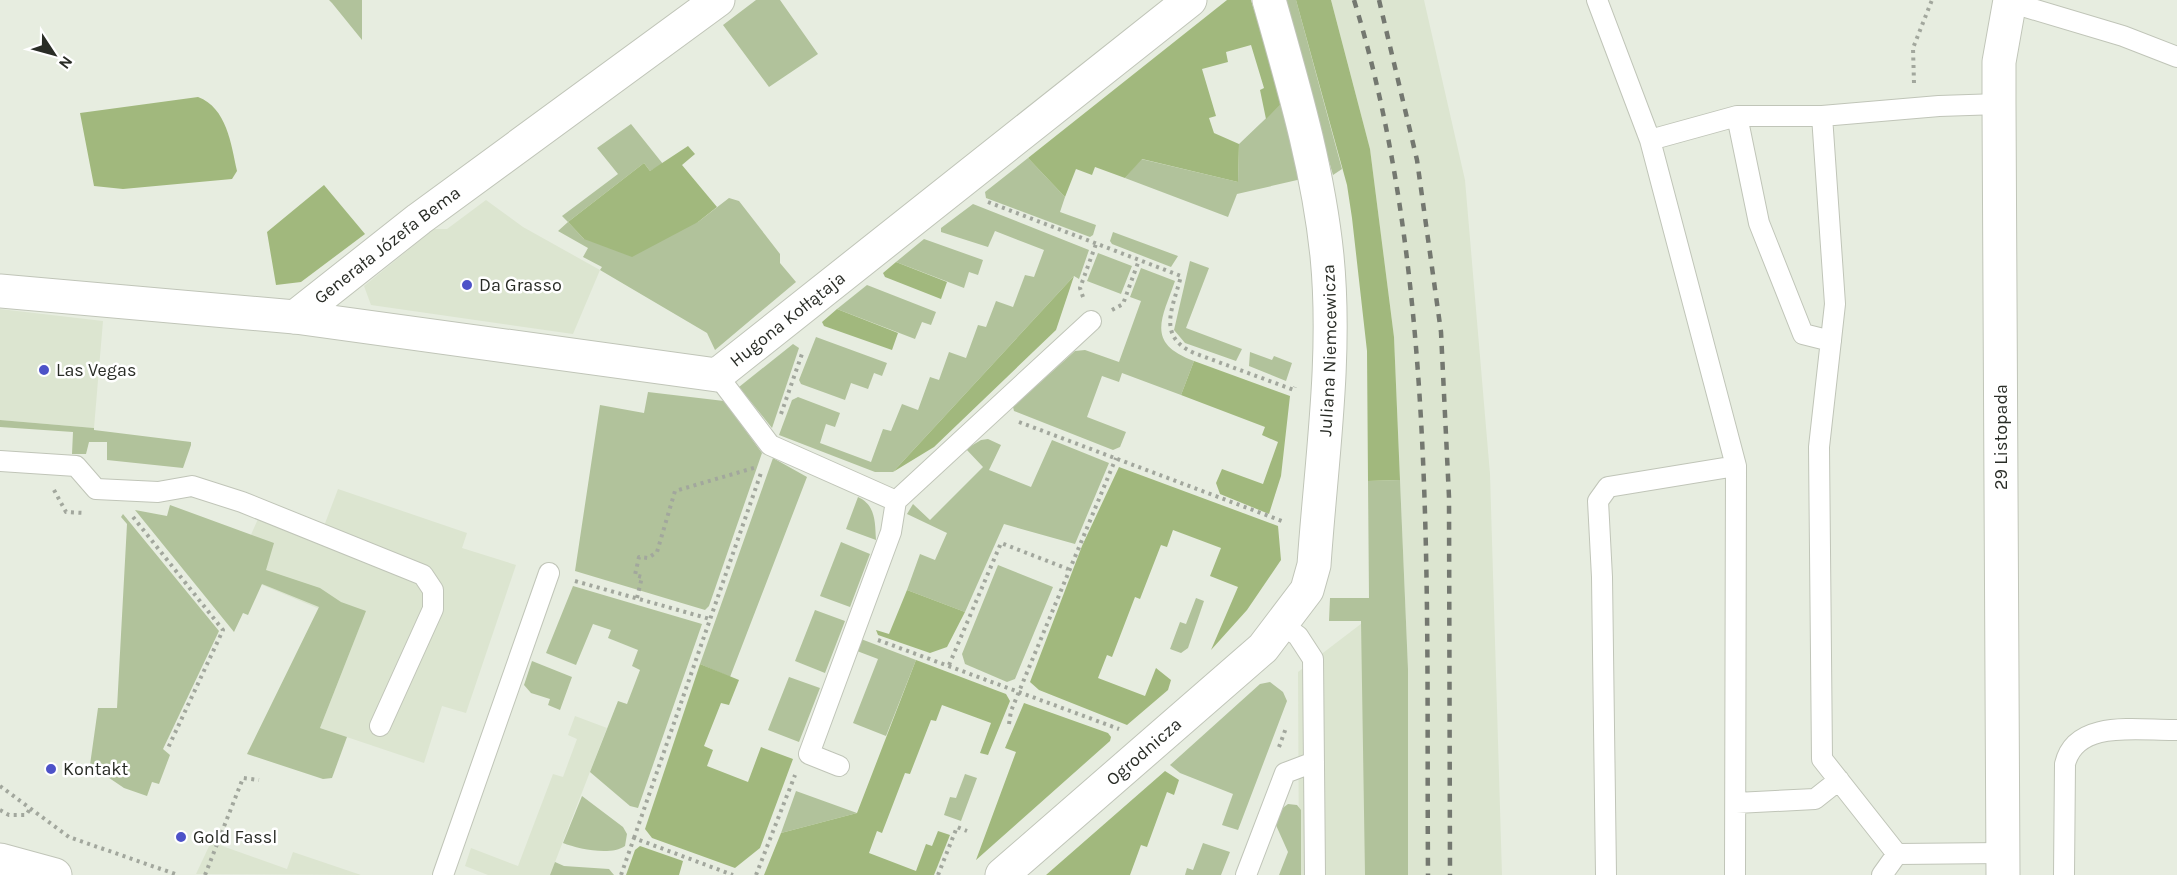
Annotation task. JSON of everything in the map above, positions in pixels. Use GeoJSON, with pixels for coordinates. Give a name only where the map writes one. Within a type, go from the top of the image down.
{"type":"FeatureCollection","features":[{"type":"Feature","properties":{"kind":"street","name":"Generała Józefa Bema"},"geometry":{"type":"LineString","coordinates":[[0,291],[295,317],[419,219],[718,0]]}},
{"type":"Feature","properties":{"kind":"street","name":"Hugona Kołłątaja"},"geometry":{"type":"LineString","coordinates":[[295,317],[717,375],[1190,0]]}},
{"type":"Feature","properties":{"kind":"street","name":"Juliana Niemcewicza"},"geometry":{"type":"LineString","coordinates":[[1269,0],[1302,114],[1319,192],[1328,258],[1328,362],[1314,565],[1307,590],[1283,625]]}},
{"type":"Feature","properties":{"kind":"street","name":"29 Listopada"},"geometry":{"type":"LineString","coordinates":[[2003,864],[1999,62],[2009,1]]}},
{"type":"Feature","properties":{"kind":"street","name":"Ogrodnicza"},"geometry":{"type":"LineString","coordinates":[[1002,875],[1245,664],[1283,625]]}},
{"type":"Feature","properties":{"kind":"street"},"geometry":{"type":"LineString","coordinates":[[0,860],[55,875]]}},
{"type":"Feature","properties":{"kind":"lane"},"geometry":{"type":"LineString","coordinates":[[1597,0],[1650,140],[1736,466],[1735,875]]}},
{"type":"Feature","properties":{"kind":"lane"},"geometry":{"type":"LineString","coordinates":[[2009,1],[2123,36],[2177,57]]}},
{"type":"Feature","properties":{"kind":"lane"},"geometry":{"type":"LineString","coordinates":[[1650,140],[1737,116],[1822,116],[1939,105],[1999,104]]}},
{"type":"Feature","properties":{"kind":"lane"},"geometry":{"type":"LineString","coordinates":[[1737,116],[1759,224],[1803,334],[1831,341]]}},
{"type":"Feature","properties":{"kind":"lane"},"geometry":{"type":"LineString","coordinates":[[1822,116],[1835,304],[1819,447],[1822,759],[1897,854],[2003,864]]}},
{"type":"Feature","properties":{"kind":"lane"},"geometry":{"type":"LineString","coordinates":[[839,766],[809,754],[891,532],[896,501],[1090,321]]}},
{"type":"Feature","properties":{"kind":"lane"},"geometry":{"type":"LineString","coordinates":[[717,375],[770,445],[896,501]]}},
{"type":"Feature","properties":{"kind":"lane"},"geometry":{"type":"LineString","coordinates":[[0,461],[76,466],[96,489],[158,492],[192,486],[242,502],[423,575],[433,590],[433,609],[380,726]]}},
{"type":"Feature","properties":{"kind":"lane"},"geometry":{"type":"LineString","coordinates":[[1606,875],[1602,577],[1598,501],[1608,487],[1736,466]]}},
{"type":"Feature","properties":{"kind":"lane"},"geometry":{"type":"LineString","coordinates":[[442,875],[549,573]]}},
{"type":"Feature","properties":{"kind":"lane"},"geometry":{"type":"LineString","coordinates":[[1283,625],[1298,636],[1313,659],[1314,875]]}},
{"type":"Feature","properties":{"kind":"lane"},"geometry":{"type":"LineString","coordinates":[[2064,875],[2065,764],[2068,750],[2077,741],[2101,731],[2177,730]]}},
{"type":"Feature","properties":{"kind":"lane"},"geometry":{"type":"LineString","coordinates":[[1246,875],[1285,773],[1314,762]]}},
{"type":"Feature","properties":{"kind":"lane"},"geometry":{"type":"LineString","coordinates":[[1736,803],[1815,799],[1839,780]]}},
{"type":"Feature","properties":{"kind":"lane"},"geometry":{"type":"LineString","coordinates":[[1882,875],[1897,854]]}},
{"type":"Feature","properties":{"kind":"path"},"geometry":{"type":"LineString","coordinates":[[1914,87],[1913,48],[1932,0]]}},
{"type":"Feature","properties":{"kind":"path"},"geometry":{"type":"LineString","coordinates":[[981,200],[1181,276],[1169,330],[1173,339],[1182,348],[1294,390]]}},
{"type":"Feature","properties":{"kind":"path"},"geometry":{"type":"LineString","coordinates":[[1096,244],[1080,288],[1090,321],[1123,304],[1139,260]]}},
{"type":"Feature","properties":{"kind":"path"},"geometry":{"type":"LineString","coordinates":[[770,445],[805,345]]}},
{"type":"Feature","properties":{"kind":"path"},"geometry":{"type":"LineString","coordinates":[[1293,401],[1294,390],[1304,362],[1328,362]]}},
{"type":"Feature","properties":{"kind":"path"},"geometry":{"type":"LineString","coordinates":[[993,412],[1282,522],[1284,511]]}},
{"type":"Feature","properties":{"kind":"path"},"geometry":{"type":"LineString","coordinates":[[1009,724],[1019,692],[1068,569],[1116,459]]}},
{"type":"Feature","properties":{"kind":"path"},"geometry":{"type":"LineString","coordinates":[[621,875],[764,465],[675,491],[657,552],[648,558],[639,557],[635,575],[642,577],[637,598]]}},
{"type":"Feature","properties":{"kind":"path"},"geometry":{"type":"LineString","coordinates":[[111,490],[224,630],[168,748]]}},
{"type":"Feature","properties":{"kind":"path"},"geometry":{"type":"LineString","coordinates":[[949,665],[1001,543],[1068,569]]}},
{"type":"Feature","properties":{"kind":"path"},"geometry":{"type":"LineString","coordinates":[[549,573],[710,619]]}},
{"type":"Feature","properties":{"kind":"path"},"geometry":{"type":"LineString","coordinates":[[854,631],[1130,733]]}},
{"type":"Feature","properties":{"kind":"path"},"geometry":{"type":"LineString","coordinates":[[1275,758],[1287,726]]}},
{"type":"Feature","properties":{"kind":"path"},"geometry":{"type":"LineString","coordinates":[[756,875],[800,763],[809,754]]}},
{"type":"Feature","properties":{"kind":"path"},"geometry":{"type":"LineString","coordinates":[[205,875],[243,778],[259,780]]}},
{"type":"Feature","properties":{"kind":"path"},"geometry":{"type":"LineString","coordinates":[[0,786],[69,837],[178,875]]}},
{"type":"Feature","properties":{"kind":"path"},"geometry":{"type":"LineString","coordinates":[[0,810],[9,815],[26,815],[30,809]]}},
{"type":"Feature","properties":{"kind":"path"},"geometry":{"type":"LineString","coordinates":[[938,875],[957,827],[967,831]]}},
{"type":"Feature","properties":{"kind":"path"},"geometry":{"type":"LineString","coordinates":[[634,838],[733,875]]}},
{"type":"Feature","properties":{"kind":"shaded area"},"geometry":{"type":"Polygon","coordinates":[[[1331,0],[1424,0],[1465,180],[1490,474],[1502,875],[1408,875],[1408,669],[1394,337],[1370,149],[1331,0]]]}},
{"type":"Feature","properties":{"kind":"shaded area"},"geometry":{"type":"Polygon","coordinates":[[[486,200],[523,227],[600,270],[573,334],[371,305],[364,286],[434,229],[447,229],[486,200]]]}},
{"type":"Feature","properties":{"kind":"shaded area"},"geometry":{"type":"Polygon","coordinates":[[[0,309],[103,321],[94,428],[0,420],[0,309]]]}},
{"type":"Feature","properties":{"kind":"shaded area"},"geometry":{"type":"Polygon","coordinates":[[[338,489],[467,533],[462,548],[516,565],[466,713],[442,706],[424,763],[320,728],[360,626],[234,573],[262,510],[321,534],[338,489]]]}},
{"type":"Feature","properties":{"kind":"shaded area"},"geometry":{"type":"Polygon","coordinates":[[[1370,617],[1371,875],[1299,875],[1298,672],[1370,617]]]}},
{"type":"Feature","properties":{"kind":"shaded area"},"geometry":{"type":"Polygon","coordinates":[[[575,716],[607,728],[550,875],[488,875],[465,866],[471,848],[518,866],[553,774],[563,777],[577,739],[568,735],[575,716]]]}},
{"type":"Feature","properties":{"kind":"shaded area"},"geometry":{"type":"Polygon","coordinates":[[[211,842],[287,869],[293,852],[361,875],[196,874],[211,842]]]}},
{"type":"Feature","properties":{"kind":"green space"},"geometry":{"type":"Polygon","coordinates":[[[329,0],[362,0],[362,40],[332,3],[329,0]]]}},
{"type":"Feature","properties":{"kind":"green space"},"geometry":{"type":"Polygon","coordinates":[[[756,0],[780,0],[818,54],[769,87],[723,25],[756,0]]]}},
{"type":"Feature","properties":{"kind":"green space"},"geometry":{"type":"Polygon","coordinates":[[[1227,0],[1251,0],[1283,102],[1266,119],[1260,90],[1264,88],[1251,45],[1226,52],[1228,62],[1202,69],[1216,116],[1209,118],[1214,133],[1239,144],[1238,182],[1142,159],[1125,178],[1095,167],[1092,175],[1076,169],[1065,197],[1028,158],[1227,0]]]}},
{"type":"Feature","properties":{"kind":"green space"},"geometry":{"type":"Polygon","coordinates":[[[1282,0],[1296,0],[1342,169],[1333,175],[1282,0]]]}},
{"type":"Feature","properties":{"kind":"green space"},"geometry":{"type":"Polygon","coordinates":[[[1296,0],[1331,0],[1370,149],[1394,337],[1400,480],[1368,481],[1367,351],[1352,218],[1347,185],[1296,0]]]}},
{"type":"Feature","properties":{"kind":"green space"},"geometry":{"type":"Polygon","coordinates":[[[198,97],[208,102],[222,118],[237,171],[232,179],[123,189],[94,186],[80,113],[198,97]]]}},
{"type":"Feature","properties":{"kind":"green space"},"geometry":{"type":"Polygon","coordinates":[[[1283,102],[1306,178],[1237,194],[1228,217],[1125,178],[1141,159],[1238,182],[1239,144],[1283,102]]]}},
{"type":"Feature","properties":{"kind":"green space"},"geometry":{"type":"Polygon","coordinates":[[[631,124],[663,164],[650,171],[644,163],[568,222],[562,216],[618,174],[597,148],[631,124]]]}},
{"type":"Feature","properties":{"kind":"green space"},"geometry":{"type":"Polygon","coordinates":[[[688,146],[695,154],[682,165],[717,207],[698,222],[632,257],[584,239],[568,222],[644,163],[650,171],[688,146]]]}},
{"type":"Feature","properties":{"kind":"green space"},"geometry":{"type":"Polygon","coordinates":[[[1028,158],[1065,197],[1060,212],[1096,225],[1093,235],[1090,237],[986,198],[985,192],[1028,158]]]}},
{"type":"Feature","properties":{"kind":"green space"},"geometry":{"type":"Polygon","coordinates":[[[324,185],[365,234],[301,282],[276,285],[267,232],[324,185]]]}},
{"type":"Feature","properties":{"kind":"green space"},"geometry":{"type":"Polygon","coordinates":[[[729,198],[739,201],[780,254],[780,263],[796,282],[715,350],[707,333],[600,270],[602,267],[583,257],[588,248],[558,231],[568,222],[584,239],[698,222],[729,198]]]}},
{"type":"Feature","properties":{"kind":"green space"},"geometry":{"type":"Polygon","coordinates":[[[973,204],[1089,250],[1079,279],[1074,276],[893,472],[875,472],[779,435],[792,400],[798,397],[840,413],[835,427],[826,424],[820,443],[871,462],[883,429],[891,431],[902,404],[918,410],[930,377],[939,380],[949,352],[966,358],[978,325],[986,327],[996,301],[1013,307],[1025,275],[1034,277],[1044,250],[995,231],[988,247],[941,232],[941,228],[973,204]]]}},
{"type":"Feature","properties":{"kind":"green space"},"geometry":{"type":"Polygon","coordinates":[[[1113,232],[1178,256],[1171,267],[1112,244],[1110,241],[1113,232]]]}},
{"type":"Feature","properties":{"kind":"green space"},"geometry":{"type":"Polygon","coordinates":[[[924,239],[983,260],[978,275],[969,272],[964,288],[896,262],[924,239]]]}},
{"type":"Feature","properties":{"kind":"green space"},"geometry":{"type":"Polygon","coordinates":[[[1098,253],[1132,266],[1121,294],[1087,281],[1098,253]]]}},
{"type":"Feature","properties":{"kind":"green space"},"geometry":{"type":"Polygon","coordinates":[[[1190,261],[1209,268],[1186,328],[1242,349],[1236,361],[1185,343],[1174,330],[1190,261]]]}},
{"type":"Feature","properties":{"kind":"green space"},"geometry":{"type":"Polygon","coordinates":[[[896,262],[947,282],[941,299],[885,277],[883,273],[896,262]]]}},
{"type":"Feature","properties":{"kind":"green space"},"geometry":{"type":"Polygon","coordinates":[[[1141,268],[1175,281],[1162,318],[1161,329],[1163,338],[1169,346],[1194,361],[1181,395],[1122,373],[1119,382],[1102,376],[1087,417],[1126,432],[1120,447],[1113,450],[1014,411],[1013,407],[1075,351],[1085,350],[1119,362],[1141,301],[1130,297],[1141,268]]]}},
{"type":"Feature","properties":{"kind":"green space"},"geometry":{"type":"Polygon","coordinates":[[[1074,276],[1056,330],[934,447],[893,472],[1074,276]]]}},
{"type":"Feature","properties":{"kind":"green space"},"geometry":{"type":"Polygon","coordinates":[[[867,285],[936,312],[931,325],[922,322],[915,339],[837,309],[867,285]]]}},
{"type":"Feature","properties":{"kind":"green space"},"geometry":{"type":"Polygon","coordinates":[[[837,309],[898,333],[892,350],[824,326],[822,322],[837,309]]]}},
{"type":"Feature","properties":{"kind":"green space"},"geometry":{"type":"Polygon","coordinates":[[[816,337],[887,363],[882,376],[874,373],[868,389],[851,383],[845,400],[801,384],[799,380],[816,337]]]}},
{"type":"Feature","properties":{"kind":"green space"},"geometry":{"type":"Polygon","coordinates":[[[793,344],[799,348],[772,428],[739,387],[793,344]]]}},
{"type":"Feature","properties":{"kind":"green space"},"geometry":{"type":"Polygon","coordinates":[[[1250,352],[1272,360],[1274,356],[1292,363],[1286,381],[1249,366],[1250,352]]]}},
{"type":"Feature","properties":{"kind":"green space"},"geometry":{"type":"Polygon","coordinates":[[[1194,361],[1290,396],[1281,476],[1269,514],[1220,494],[1216,483],[1222,469],[1263,484],[1278,442],[1262,435],[1265,427],[1181,395],[1194,361]]]}},
{"type":"Feature","properties":{"kind":"green space"},"geometry":{"type":"Polygon","coordinates":[[[648,392],[724,401],[762,453],[709,606],[705,610],[575,571],[600,405],[644,413],[648,392]]]}},
{"type":"Feature","properties":{"kind":"green space"},"geometry":{"type":"Polygon","coordinates":[[[0,420],[94,428],[94,430],[191,442],[191,445],[183,468],[107,460],[107,442],[89,442],[86,454],[72,454],[73,432],[0,427],[0,420]]]}},
{"type":"Feature","properties":{"kind":"green space"},"geometry":{"type":"Polygon","coordinates":[[[988,439],[1001,445],[989,470],[1031,487],[1052,440],[1109,463],[1075,544],[1004,524],[965,612],[907,590],[920,554],[935,560],[947,533],[907,514],[913,504],[930,520],[983,467],[966,449],[981,440],[988,439]]]}},
{"type":"Feature","properties":{"kind":"green space"},"geometry":{"type":"Polygon","coordinates":[[[773,458],[807,477],[730,677],[700,664],[773,458]]]}},
{"type":"Feature","properties":{"kind":"green space"},"geometry":{"type":"Polygon","coordinates":[[[1119,467],[1278,526],[1281,560],[1247,610],[1211,650],[1238,587],[1210,576],[1221,548],[1173,530],[1167,547],[1161,545],[1140,599],[1135,597],[1112,657],[1107,655],[1098,678],[1145,696],[1156,668],[1171,680],[1168,690],[1127,725],[1039,690],[1030,682],[1082,546],[1119,467]]]}},
{"type":"Feature","properties":{"kind":"green space"},"geometry":{"type":"Polygon","coordinates":[[[1400,480],[1408,669],[1408,875],[1365,875],[1361,621],[1329,621],[1330,598],[1369,598],[1368,481],[1400,480]]]}},
{"type":"Feature","properties":{"kind":"green space"},"geometry":{"type":"Polygon","coordinates":[[[858,497],[864,500],[871,510],[875,521],[876,540],[846,529],[858,497]]]}},
{"type":"Feature","properties":{"kind":"green space"},"geometry":{"type":"Polygon","coordinates":[[[170,505],[274,543],[266,570],[320,588],[341,602],[366,611],[320,728],[347,737],[332,778],[323,779],[247,754],[319,607],[262,584],[248,615],[243,613],[234,632],[135,510],[167,516],[170,505]]]}},
{"type":"Feature","properties":{"kind":"green space"},"geometry":{"type":"Polygon","coordinates":[[[123,514],[219,631],[163,749],[170,755],[159,784],[152,782],[147,796],[124,788],[90,765],[98,708],[117,708],[127,524],[121,517],[123,514]]]}},
{"type":"Feature","properties":{"kind":"green space"},"geometry":{"type":"Polygon","coordinates":[[[841,542],[870,554],[850,607],[820,596],[841,542]]]}},
{"type":"Feature","properties":{"kind":"green space"},"geometry":{"type":"Polygon","coordinates":[[[998,565],[1053,587],[1015,679],[1007,682],[965,664],[962,654],[998,565]]]}},
{"type":"Feature","properties":{"kind":"green space"},"geometry":{"type":"Polygon","coordinates":[[[573,586],[702,624],[638,808],[630,806],[590,772],[618,701],[627,704],[640,670],[632,666],[638,650],[608,638],[611,630],[593,624],[576,665],[546,653],[573,586]]]}},
{"type":"Feature","properties":{"kind":"green space"},"geometry":{"type":"Polygon","coordinates":[[[907,590],[965,612],[947,647],[930,653],[878,635],[876,630],[889,634],[907,590]]]}},
{"type":"Feature","properties":{"kind":"green space"},"geometry":{"type":"Polygon","coordinates":[[[1196,598],[1204,601],[1188,648],[1181,653],[1170,649],[1180,622],[1186,624],[1196,598]]]}},
{"type":"Feature","properties":{"kind":"green space"},"geometry":{"type":"Polygon","coordinates":[[[815,610],[845,621],[825,673],[795,661],[815,610]]]}},
{"type":"Feature","properties":{"kind":"green space"},"geometry":{"type":"Polygon","coordinates":[[[861,639],[916,660],[886,736],[853,723],[878,659],[857,651],[861,639]]]}},
{"type":"Feature","properties":{"kind":"green space"},"geometry":{"type":"Polygon","coordinates":[[[916,660],[1006,694],[1010,701],[988,755],[980,753],[991,723],[942,705],[936,721],[931,720],[910,774],[905,773],[882,833],[877,831],[869,853],[916,871],[926,844],[932,846],[938,831],[950,835],[934,875],[764,875],[781,833],[857,813],[916,660]]]}},
{"type":"Feature","properties":{"kind":"green space"},"geometry":{"type":"Polygon","coordinates":[[[532,661],[572,677],[560,710],[548,705],[550,699],[531,693],[524,685],[532,661]]]}},
{"type":"Feature","properties":{"kind":"green space"},"geometry":{"type":"Polygon","coordinates":[[[700,664],[739,680],[729,705],[721,703],[704,746],[713,750],[707,766],[748,782],[761,747],[793,759],[760,848],[735,868],[652,838],[645,829],[700,664]]]}},
{"type":"Feature","properties":{"kind":"green space"},"geometry":{"type":"Polygon","coordinates":[[[789,677],[820,688],[799,742],[768,730],[789,677]]]}},
{"type":"Feature","properties":{"kind":"green space"},"geometry":{"type":"Polygon","coordinates":[[[1270,682],[1283,692],[1287,701],[1238,830],[1222,825],[1233,794],[1180,773],[1170,765],[1260,684],[1270,682]]]}},
{"type":"Feature","properties":{"kind":"green space"},"geometry":{"type":"Polygon","coordinates":[[[1024,703],[1108,733],[1111,737],[1110,741],[976,860],[1016,752],[1005,748],[1024,703]]]}},
{"type":"Feature","properties":{"kind":"green space"},"geometry":{"type":"Polygon","coordinates":[[[1165,771],[1179,780],[1174,795],[1167,792],[1147,847],[1141,845],[1130,875],[1046,875],[1165,771]]]}},
{"type":"Feature","properties":{"kind":"green space"},"geometry":{"type":"Polygon","coordinates":[[[965,774],[977,778],[961,821],[944,815],[950,797],[956,798],[965,774]]]}},
{"type":"Feature","properties":{"kind":"green space"},"geometry":{"type":"Polygon","coordinates":[[[796,791],[857,813],[781,833],[796,791]]]}},
{"type":"Feature","properties":{"kind":"green space"},"geometry":{"type":"Polygon","coordinates":[[[582,796],[623,827],[627,834],[625,846],[612,851],[603,851],[563,843],[582,796]]]}},
{"type":"Feature","properties":{"kind":"green space"},"geometry":{"type":"Polygon","coordinates":[[[1288,804],[1297,805],[1301,810],[1301,875],[1279,875],[1288,852],[1275,823],[1280,810],[1288,804]]]}},
{"type":"Feature","properties":{"kind":"green space"},"geometry":{"type":"Polygon","coordinates":[[[1203,843],[1230,852],[1221,875],[1185,875],[1187,868],[1193,870],[1203,843]]]}},
{"type":"Feature","properties":{"kind":"green space"},"geometry":{"type":"Polygon","coordinates":[[[640,846],[683,861],[679,875],[626,875],[635,850],[640,846]]]}},
{"type":"Feature","properties":{"kind":"green space"},"geometry":{"type":"Polygon","coordinates":[[[555,862],[564,866],[609,869],[614,875],[550,875],[555,862]]]}},
{"type":"Feature","properties":{"kind":"railway"},"geometry":{"type":"LineString","coordinates":[[1354,0],[1381,105],[1401,212],[1414,322],[1422,434],[1426,546],[1428,875]]}},
{"type":"Feature","properties":{"kind":"railway"},"geometry":{"type":"LineString","coordinates":[[1379,0],[1417,160],[1441,332],[1449,497],[1450,875]]}},
{"type":"Feature","properties":{"kind":"place","name":"Da Grasso"},"geometry":{"type":"Point","coordinates":[467,285]}},
{"type":"Feature","properties":{"kind":"place","name":"Las Vegas"},"geometry":{"type":"Point","coordinates":[44,370]}},
{"type":"Feature","properties":{"kind":"place","name":"Kontakt"},"geometry":{"type":"Point","coordinates":[51,769]}},
{"type":"Feature","properties":{"kind":"place","name":"Gold Fassl"},"geometry":{"type":"Point","coordinates":[181,837]}}]}
